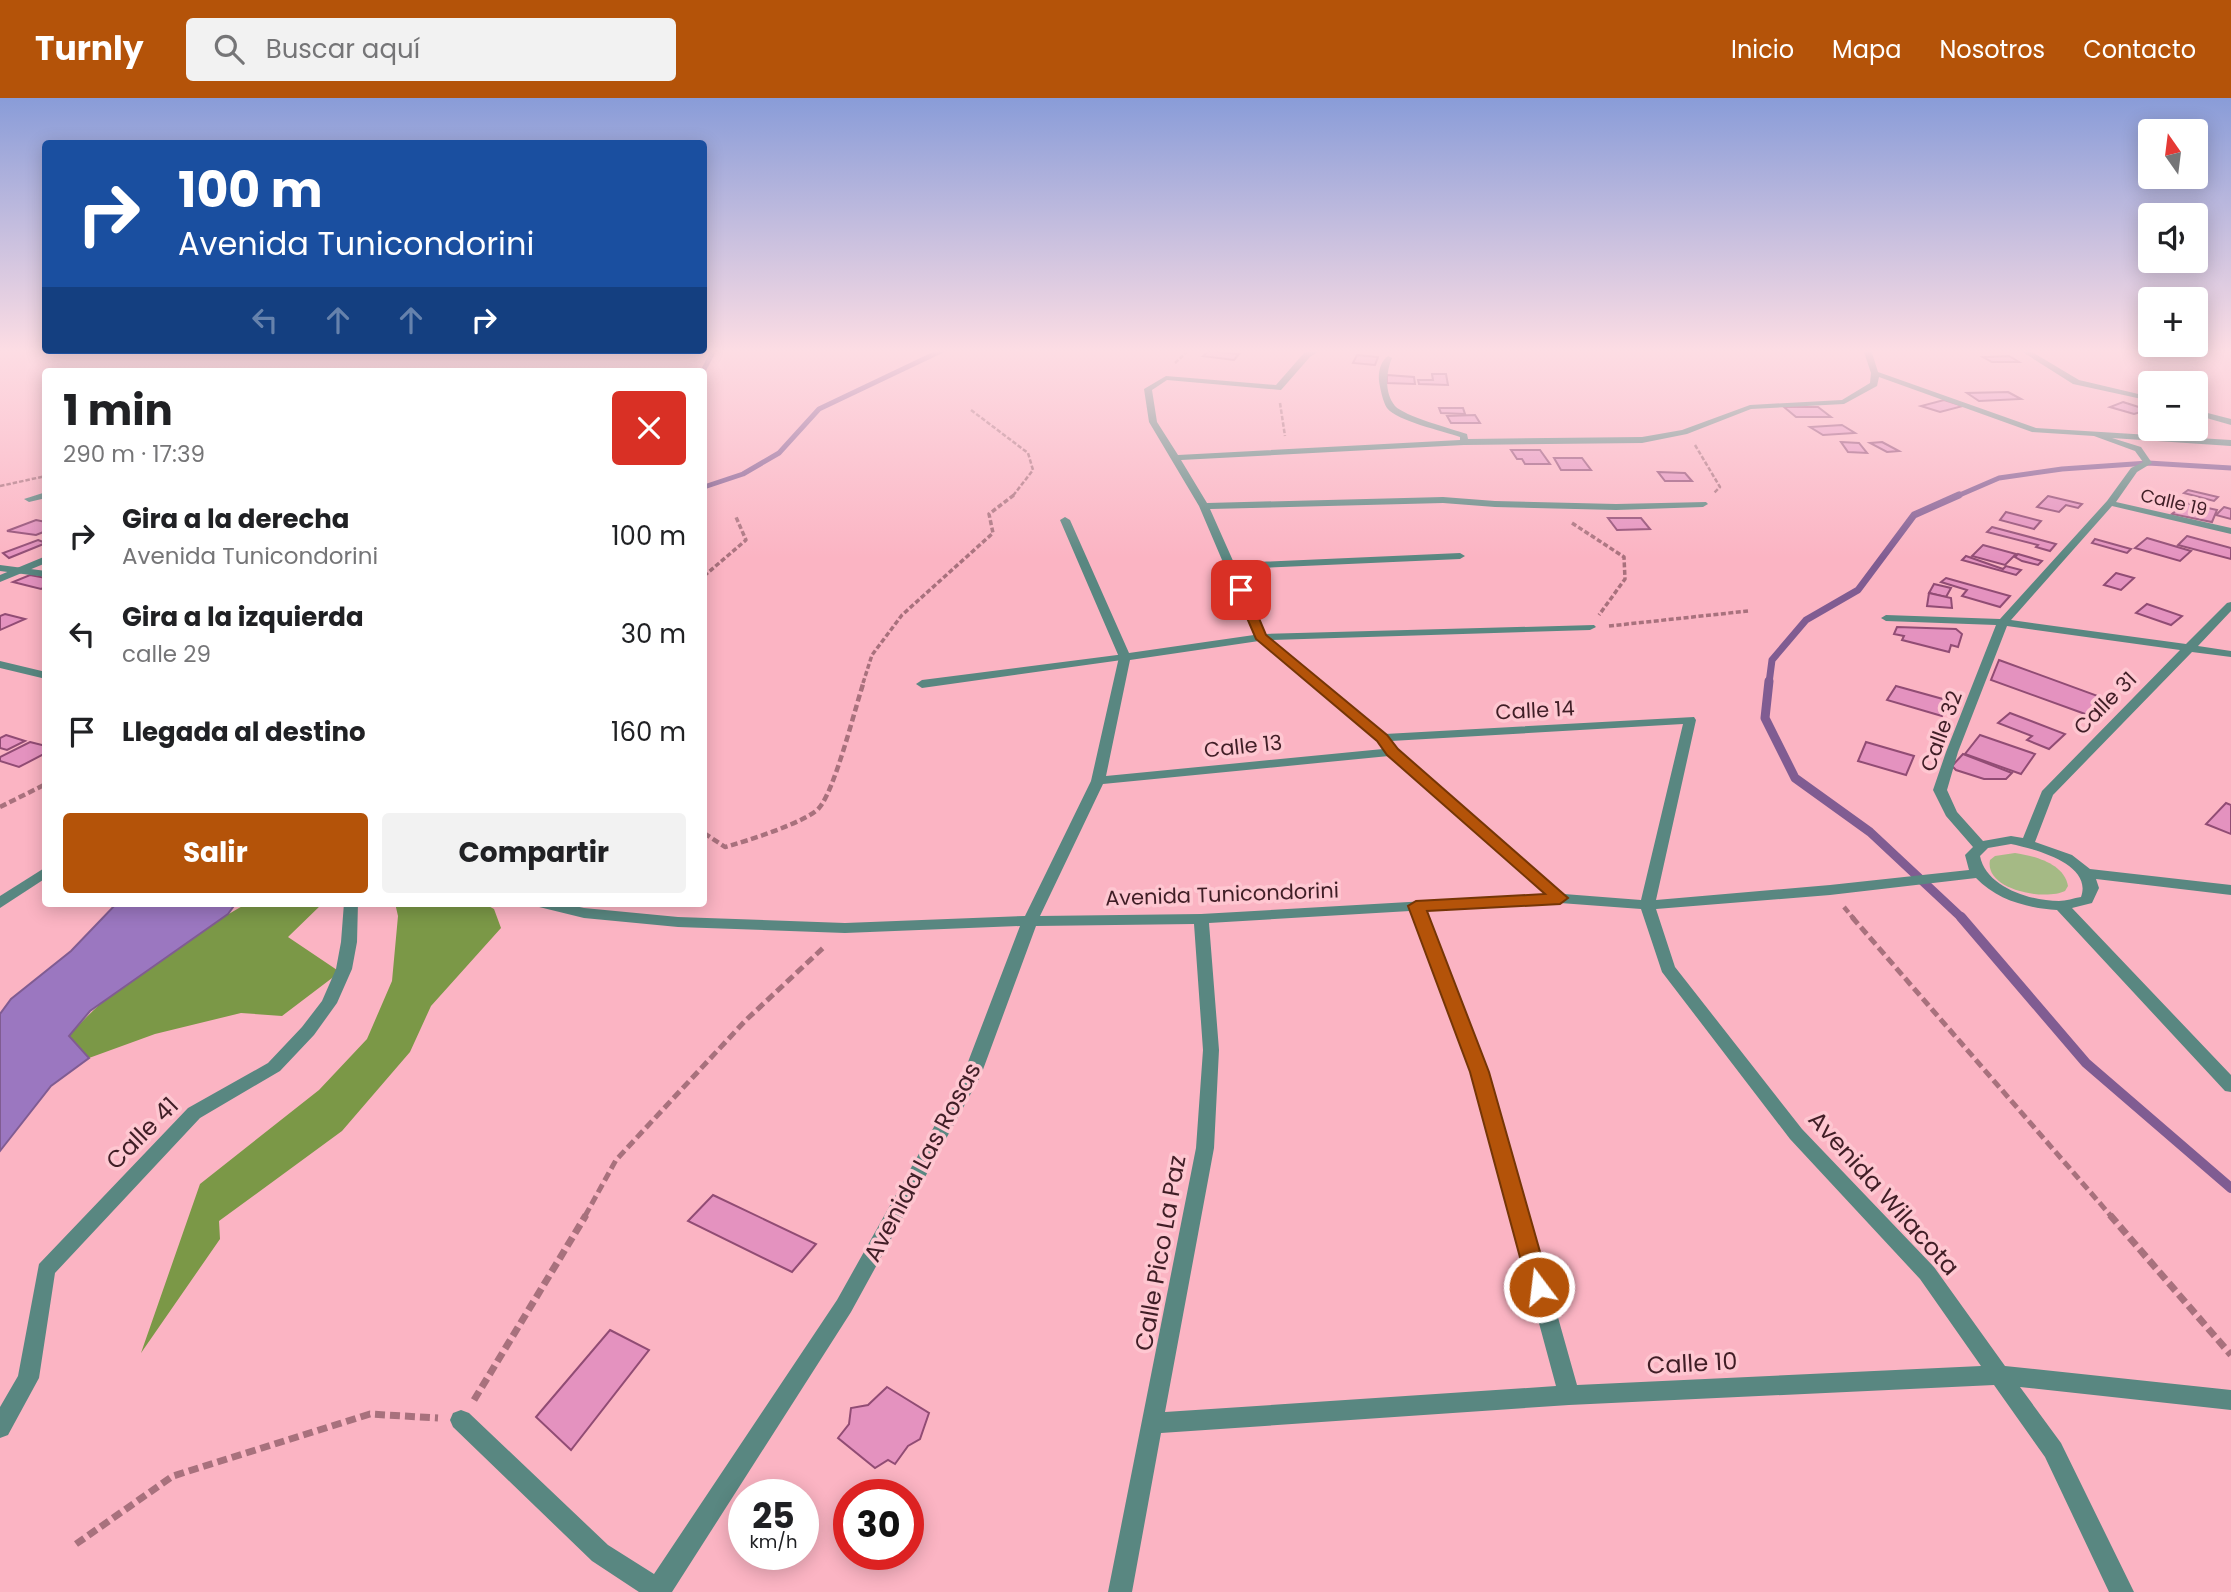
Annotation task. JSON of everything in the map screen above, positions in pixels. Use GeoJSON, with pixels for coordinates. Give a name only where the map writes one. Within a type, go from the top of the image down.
{"type":"FeatureCollection","features":[{"type":"Feature","properties":{"kind":"street"},"geometry":{"type":"LineString","coordinates":[[1153,419],[1204,506],[1261,637],[1382,738],[1392,752],[1560,898]]}},
{"type":"Feature","properties":{"kind":"street"},"geometry":{"type":"LineString","coordinates":[[1415,419],[1464,436],[1465,442]]}},
{"type":"Feature","properties":{"kind":"street"},"geometry":{"type":"LineString","coordinates":[[1176,458],[1465,442],[1642,440],[1684,432],[1718,419]]}},
{"type":"Feature","properties":{"kind":"street"},"geometry":{"type":"LineString","coordinates":[[2003,419],[2035,430],[2231,443]]}},
{"type":"Feature","properties":{"kind":"street"},"geometry":{"type":"LineString","coordinates":[[2003,622],[2110,503],[2134,470],[2148,463],[2138,449],[2098,436]]}},
{"type":"Feature","properties":{"kind":"street"},"geometry":{"type":"LineString","coordinates":[[29,499],[42,496]]}},
{"type":"Feature","properties":{"kind":"street"},"geometry":{"type":"LineString","coordinates":[[1204,506],[1443,500],[1616,507],[1703,504]]}},
{"type":"Feature","properties":{"kind":"street","name":"Calle 19"},"geometry":{"type":"LineString","coordinates":[[2110,503],[2231,531]]}},
{"type":"Feature","properties":{"kind":"street"},"geometry":{"type":"LineString","coordinates":[[1065,520],[1125,657]]}},
{"type":"Feature","properties":{"kind":"street"},"geometry":{"type":"LineString","coordinates":[[1231,566],[1460,556]]}},
{"type":"Feature","properties":{"kind":"street"},"geometry":{"type":"LineString","coordinates":[[0,579],[42,561]]}},
{"type":"Feature","properties":{"kind":"street"},"geometry":{"type":"LineString","coordinates":[[0,568],[42,574]]}},
{"type":"Feature","properties":{"kind":"street","name":"Calle 31"},"geometry":{"type":"LineString","coordinates":[[2028,843],[2046,794],[2231,605]]}},
{"type":"Feature","properties":{"kind":"street"},"geometry":{"type":"LineString","coordinates":[[1886,618],[2003,622],[2231,654]]}},
{"type":"Feature","properties":{"kind":"street","name":"Calle 32"},"geometry":{"type":"LineString","coordinates":[[1979,845],[1951,813],[1940,790],[1952,752],[2003,622]]}},
{"type":"Feature","properties":{"kind":"street"},"geometry":{"type":"LineString","coordinates":[[922,684],[1261,637],[1590,627]]}},
{"type":"Feature","properties":{"kind":"street","name":"Avenida Las Rosas"},"geometry":{"type":"LineString","coordinates":[[658,1591],[851,1293],[972,1075],[1030,921],[1098,781],[1125,657]]}},
{"type":"Feature","properties":{"kind":"street"},"geometry":{"type":"LineString","coordinates":[[0,664],[42,675]]}},
{"type":"Feature","properties":{"kind":"street","name":"Calle 14"},"geometry":{"type":"LineString","coordinates":[[1382,738],[1690,720],[1647,905]]}},
{"type":"Feature","properties":{"kind":"street","name":"Calle 13"},"geometry":{"type":"LineString","coordinates":[[1098,781],[1392,752]]}},
{"type":"Feature","properties":{"kind":"street"},"geometry":{"type":"LineString","coordinates":[[1993,841],[2028,843],[2062,855],[2086,873],[2092,883],[2092,892],[2087,900],[2062,907],[2023,901],[1988,884],[1970,862],[1972,852],[1979,845],[1993,841]]}},
{"type":"Feature","properties":{"kind":"street","name":"Avenida Tunicondorini"},"geometry":{"type":"LineString","coordinates":[[558,907],[584,913],[678,922],[845,928],[1030,921],[1201,919],[1560,898],[1647,905],[1830,890],[1977,873]]}},
{"type":"Feature","properties":{"kind":"street"},"geometry":{"type":"LineString","coordinates":[[2086,873],[2231,890]]}},
{"type":"Feature","properties":{"kind":"street"},"geometry":{"type":"LineString","coordinates":[[0,903],[42,874]]}},
{"type":"Feature","properties":{"kind":"street","name":"Avenida Wilacota"},"geometry":{"type":"LineString","coordinates":[[1647,905],[1668,968],[1796,1134],[1927,1273],[2053,1450],[2122,1592]]}},
{"type":"Feature","properties":{"kind":"street"},"geometry":{"type":"LineString","coordinates":[[1416,906],[1480,1072],[1569,1395]]}},
{"type":"Feature","properties":{"kind":"street","name":"Calle 41"},"geometry":{"type":"LineString","coordinates":[[0,1427],[28,1378],[46,1270],[194,1113],[274,1067],[308,1031],[329,1003],[344,969],[351,907]]}},
{"type":"Feature","properties":{"kind":"street"},"geometry":{"type":"LineString","coordinates":[[2062,907],[2227,1078]]}},
{"type":"Feature","properties":{"kind":"street","name":"Calle Pico La Paz"},"geometry":{"type":"LineString","coordinates":[[1120,1592],[1205,1148],[1211,1050],[1201,919]]}},
{"type":"Feature","properties":{"kind":"street","name":"Calle 10"},"geometry":{"type":"LineString","coordinates":[[1154,1423],[1569,1395],[2000,1374],[2231,1400]]}},
{"type":"Feature","properties":{"kind":"street"},"geometry":{"type":"LineString","coordinates":[[461,1420],[600,1553],[658,1591]]}},
{"type":"Feature","properties":{"kind":"path"},"geometry":{"type":"LineString","coordinates":[[707,835],[725,846],[764,836],[820,809],[835,774],[872,655],[902,615],[993,533],[989,514],[1013,496],[1033,470],[1028,453],[983,419]]}},
{"type":"Feature","properties":{"kind":"path"},"geometry":{"type":"LineString","coordinates":[[1282,419],[1287,451]]}},
{"type":"Feature","properties":{"kind":"path"},"geometry":{"type":"LineString","coordinates":[[1703,504],[1720,487],[1695,445],[1725,419]]}},
{"type":"Feature","properties":{"kind":"path"},"geometry":{"type":"LineString","coordinates":[[0,486],[42,477]]}},
{"type":"Feature","properties":{"kind":"path"},"geometry":{"type":"LineString","coordinates":[[1554,503],[1562,516],[1624,557],[1625,579],[1590,627]]}},
{"type":"Feature","properties":{"kind":"path"},"geometry":{"type":"LineString","coordinates":[[707,573],[746,540],[736,517]]}},
{"type":"Feature","properties":{"kind":"path"},"geometry":{"type":"LineString","coordinates":[[1590,627],[1748,611]]}},
{"type":"Feature","properties":{"kind":"path"},"geometry":{"type":"LineString","coordinates":[[0,807],[42,786]]}},
{"type":"Feature","properties":{"kind":"path"},"geometry":{"type":"LineString","coordinates":[[1830,890],[2231,1355]]}},
{"type":"Feature","properties":{"kind":"path"},"geometry":{"type":"LineString","coordinates":[[76,1544],[173,1476],[370,1414],[461,1420],[585,1217],[616,1160],[745,1021],[845,928]]}},
{"type":"Feature","properties":{"kind":"green space"},"geometry":{"type":"Polygon","coordinates":[[[2015,853],[2054,866],[2065,878],[2068,886],[2065,891],[2044,895],[2031,893],[2006,886],[1996,879],[1990,860],[1995,856],[2015,853]]]}},
{"type":"Feature","properties":{"kind":"green space"},"geometry":{"type":"Polygon","coordinates":[[[241,907],[319,907],[288,937],[340,972],[282,1016],[241,1013],[155,1034],[89,1058],[69,1036],[129,980],[241,907]]]}},
{"type":"Feature","properties":{"kind":"green space"},"geometry":{"type":"Polygon","coordinates":[[[396,907],[490,907],[494,909],[501,928],[431,1006],[410,1052],[342,1131],[219,1221],[220,1239],[141,1353],[200,1184],[319,1090],[367,1039],[392,981],[398,916],[396,907]]]}},
{"type":"Feature","properties":{"kind":"shaded area"},"geometry":{"type":"Polygon","coordinates":[[[113,907],[233,907],[228,914],[90,1011],[69,1036],[89,1058],[51,1086],[0,1151],[0,1014],[11,999],[71,951],[113,907]]]}},
{"type":"Feature","properties":{"kind":"building"},"geometry":{"type":"Polygon","coordinates":[[[1449,419],[1477,419],[1480,423],[1451,423],[1449,419]]]}},
{"type":"Feature","properties":{"kind":"building"},"geometry":{"type":"Polygon","coordinates":[[[1842,425],[1855,433],[1823,435],[1810,427],[1842,425]]]}},
{"type":"Feature","properties":{"kind":"building"},"geometry":{"type":"Polygon","coordinates":[[[1841,442],[1859,443],[1867,453],[1848,452],[1841,442]]]}},
{"type":"Feature","properties":{"kind":"building"},"geometry":{"type":"Polygon","coordinates":[[[1882,442],[1899,451],[1887,452],[1870,443],[1882,442]]]}},
{"type":"Feature","properties":{"kind":"building"},"geometry":{"type":"Polygon","coordinates":[[[1511,450],[1540,450],[1550,464],[1525,464],[1522,459],[1517,459],[1511,450]]]}},
{"type":"Feature","properties":{"kind":"building"},"geometry":{"type":"Polygon","coordinates":[[[1554,458],[1582,458],[1591,470],[1561,470],[1554,458]]]}},
{"type":"Feature","properties":{"kind":"building"},"geometry":{"type":"Polygon","coordinates":[[[1658,472],[1685,473],[1692,481],[1665,481],[1658,472]]]}},
{"type":"Feature","properties":{"kind":"building"},"geometry":{"type":"Polygon","coordinates":[[[2188,490],[2218,497],[2214,501],[2184,493],[2188,490]]]}},
{"type":"Feature","properties":{"kind":"building"},"geometry":{"type":"Polygon","coordinates":[[[2048,496],[2082,504],[2078,508],[2066,505],[2059,512],[2037,507],[2048,496]]]}},
{"type":"Feature","properties":{"kind":"building"},"geometry":{"type":"Polygon","coordinates":[[[2185,503],[2217,510],[2212,522],[2172,514],[2185,503]]]}},
{"type":"Feature","properties":{"kind":"building"},"geometry":{"type":"Polygon","coordinates":[[[2224,507],[2231,509],[2231,519],[2216,515],[2224,507]]]}},
{"type":"Feature","properties":{"kind":"building"},"geometry":{"type":"Polygon","coordinates":[[[2006,512],[2041,521],[2034,529],[2000,520],[2006,512]]]}},
{"type":"Feature","properties":{"kind":"building"},"geometry":{"type":"Polygon","coordinates":[[[1608,518],[1641,518],[1650,529],[1617,530],[1608,518]]]}},
{"type":"Feature","properties":{"kind":"building"},"geometry":{"type":"Polygon","coordinates":[[[36,520],[42,521],[42,533],[36,535],[7,531],[36,520]]]}},
{"type":"Feature","properties":{"kind":"building"},"geometry":{"type":"Polygon","coordinates":[[[1992,527],[2056,544],[2050,551],[2036,547],[2038,545],[1987,532],[1992,527]]]}},
{"type":"Feature","properties":{"kind":"building"},"geometry":{"type":"Polygon","coordinates":[[[2187,536],[2231,548],[2231,559],[2178,545],[2187,536]]]}},
{"type":"Feature","properties":{"kind":"building"},"geometry":{"type":"Polygon","coordinates":[[[2147,538],[2191,551],[2180,561],[2135,548],[2147,538]]]}},
{"type":"Feature","properties":{"kind":"building"},"geometry":{"type":"Polygon","coordinates":[[[2095,539],[2131,549],[2127,553],[2092,543],[2095,539]]]}},
{"type":"Feature","properties":{"kind":"building"},"geometry":{"type":"Polygon","coordinates":[[[38,540],[42,542],[42,545],[9,558],[3,553],[38,540]]]}},
{"type":"Feature","properties":{"kind":"building"},"geometry":{"type":"Polygon","coordinates":[[[1983,545],[2016,554],[2005,565],[1972,556],[1983,545]]]}},
{"type":"Feature","properties":{"kind":"building"},"geometry":{"type":"Polygon","coordinates":[[[2018,554],[2042,561],[2038,565],[2022,561],[2015,557],[2018,554]]]}},
{"type":"Feature","properties":{"kind":"building"},"geometry":{"type":"Polygon","coordinates":[[[1966,556],[2003,569],[2006,566],[2021,570],[2016,575],[1962,560],[1966,556]]]}},
{"type":"Feature","properties":{"kind":"building"},"geometry":{"type":"Polygon","coordinates":[[[2116,573],[2134,578],[2121,590],[2104,585],[2116,573]]]}},
{"type":"Feature","properties":{"kind":"building"},"geometry":{"type":"Polygon","coordinates":[[[30,575],[42,577],[42,589],[41,589],[13,582],[30,575]]]}},
{"type":"Feature","properties":{"kind":"building"},"geometry":{"type":"Polygon","coordinates":[[[1946,578],[2010,596],[2000,607],[1962,596],[1967,590],[1941,582],[1946,578]]]}},
{"type":"Feature","properties":{"kind":"building"},"geometry":{"type":"Polygon","coordinates":[[[1934,584],[1951,588],[1946,597],[1929,593],[1934,584]]]}},
{"type":"Feature","properties":{"kind":"building"},"geometry":{"type":"Polygon","coordinates":[[[1929,593],[1951,598],[1952,608],[1927,606],[1929,593]]]}},
{"type":"Feature","properties":{"kind":"building"},"geometry":{"type":"Polygon","coordinates":[[[2147,604],[2182,616],[2171,625],[2136,613],[2147,604]]]}},
{"type":"Feature","properties":{"kind":"building"},"geometry":{"type":"Polygon","coordinates":[[[5,614],[25,619],[0,630],[0,616],[5,614]]]}},
{"type":"Feature","properties":{"kind":"building"},"geometry":{"type":"Polygon","coordinates":[[[1897,627],[1956,629],[1962,634],[1958,647],[1951,645],[1949,652],[1902,640],[1904,636],[1894,634],[1897,627]]]}},
{"type":"Feature","properties":{"kind":"building"},"geometry":{"type":"Polygon","coordinates":[[[1999,660],[2106,699],[2088,715],[1991,680],[1999,660]]]}},
{"type":"Feature","properties":{"kind":"building"},"geometry":{"type":"Polygon","coordinates":[[[1896,686],[1950,701],[1942,716],[1887,700],[1896,686]]]}},
{"type":"Feature","properties":{"kind":"building"},"geometry":{"type":"Polygon","coordinates":[[[2010,713],[2065,734],[2049,749],[2027,740],[2032,736],[1998,723],[2010,713]]]}},
{"type":"Feature","properties":{"kind":"building"},"geometry":{"type":"Polygon","coordinates":[[[6,735],[25,741],[7,750],[0,748],[0,738],[6,735]]]}},
{"type":"Feature","properties":{"kind":"building"},"geometry":{"type":"Polygon","coordinates":[[[1980,735],[2035,754],[2021,774],[1965,754],[1980,735]]]}},
{"type":"Feature","properties":{"kind":"building"},"geometry":{"type":"Polygon","coordinates":[[[30,742],[42,745],[42,755],[19,767],[0,761],[0,757],[30,742]]]}},
{"type":"Feature","properties":{"kind":"building"},"geometry":{"type":"Polygon","coordinates":[[[1866,742],[1914,756],[1906,775],[1858,761],[1866,742]]]}},
{"type":"Feature","properties":{"kind":"building"},"geometry":{"type":"Polygon","coordinates":[[[1963,754],[2012,773],[2006,779],[1984,779],[1956,770],[1952,766],[1963,754]]]}},
{"type":"Feature","properties":{"kind":"building"},"geometry":{"type":"Polygon","coordinates":[[[2226,803],[2231,805],[2231,834],[2206,824],[2226,803]]]}},
{"type":"Feature","properties":{"kind":"building"},"geometry":{"type":"Polygon","coordinates":[[[713,1195],[816,1244],[792,1272],[688,1221],[713,1195]]]}},
{"type":"Feature","properties":{"kind":"building"},"geometry":{"type":"Polygon","coordinates":[[[610,1330],[649,1350],[571,1450],[536,1417],[610,1330]]]}},
{"type":"Feature","properties":{"kind":"building"},"geometry":{"type":"Polygon","coordinates":[[[887,1387],[929,1413],[920,1439],[908,1446],[895,1464],[888,1460],[875,1468],[838,1438],[849,1424],[851,1408],[868,1405],[887,1387]]]}},
{"type":"Feature","properties":{"kind":"waterway"},"geometry":{"type":"LineString","coordinates":[[707,486],[743,474],[779,453],[810,419]]}},
{"type":"Feature","properties":{"kind":"waterway"},"geometry":{"type":"LineString","coordinates":[[1955,497],[1999,478],[2062,469],[2148,463],[2231,468]]}},
{"type":"Feature","properties":{"kind":"waterway"},"geometry":{"type":"LineString","coordinates":[[1769,683],[1772,660],[1806,620],[1858,590],[1914,515],[1959,495]]}},
{"type":"Feature","properties":{"kind":"waterway"},"geometry":{"type":"LineString","coordinates":[[1769,681],[1765,718],[1795,778],[1870,832],[1962,918]]}},
{"type":"Feature","properties":{"kind":"waterway"},"geometry":{"type":"LineString","coordinates":[[1962,918],[2086,1063],[2231,1188]]}},
{"type":"Feature","properties":{"kind":"route"},"geometry":{"type":"LineString","coordinates":[[1241,590],[1261,637],[1382,738],[1392,752],[1560,898],[1416,906],[1480,1072],[1539,1287]]}}]}
